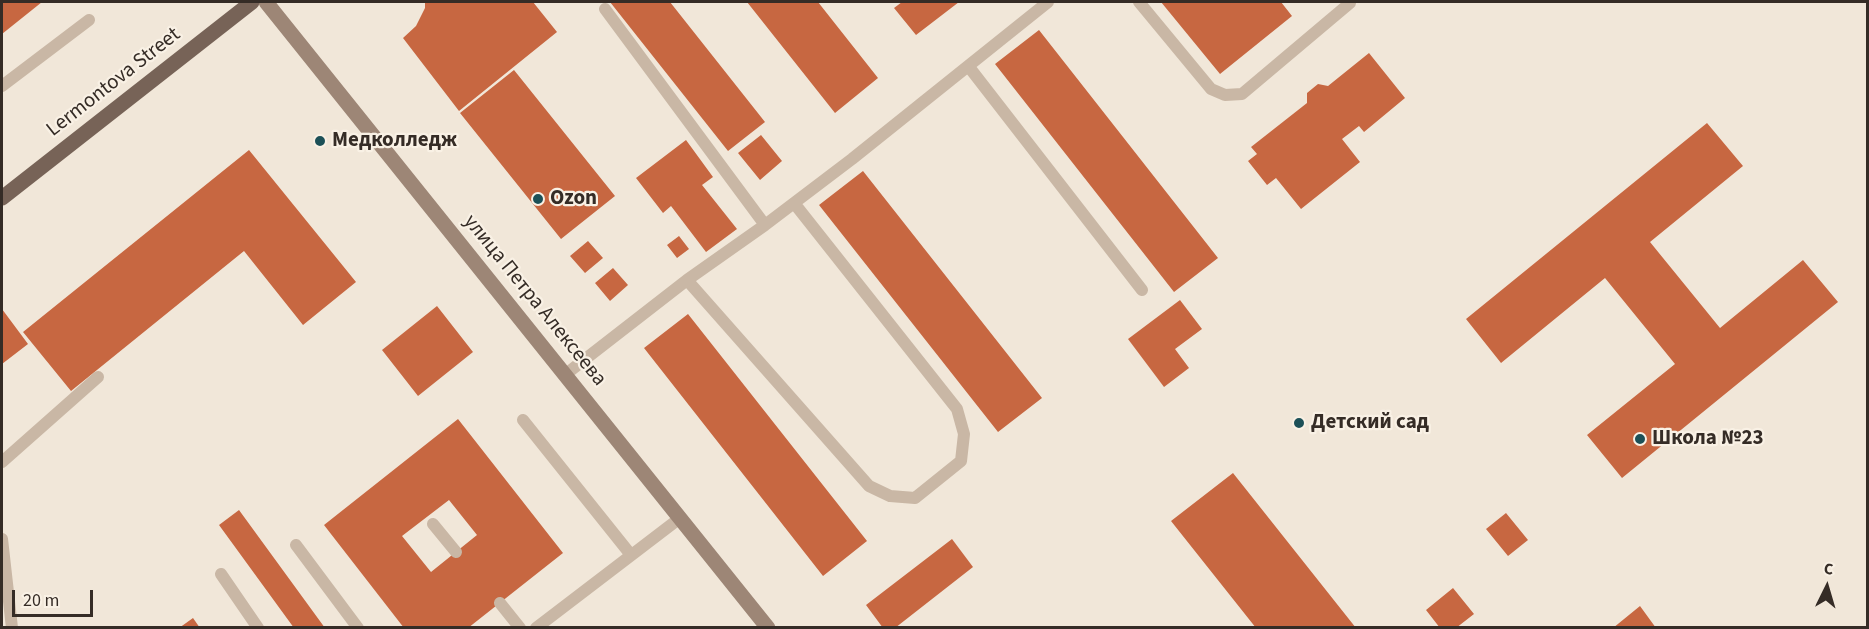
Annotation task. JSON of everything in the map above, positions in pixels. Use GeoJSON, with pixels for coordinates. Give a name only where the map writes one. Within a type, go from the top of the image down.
{"type":"FeatureCollection","features":[{"type":"Feature","properties":{"kind":"main road","name":"Lermontova Street"},"geometry":{"type":"LineString","coordinates":[[2,198],[252,2]]}},
{"type":"Feature","properties":{"kind":"main road","name":"улица Петра Алексеева"},"geometry":{"type":"LineString","coordinates":[[266,2],[768,627]]}},
{"type":"Feature","properties":{"kind":"lane"},"geometry":{"type":"LineString","coordinates":[[566,374],[687,280],[794,203],[969,67],[1048,2]]}},
{"type":"Feature","properties":{"kind":"lane"},"geometry":{"type":"LineString","coordinates":[[1139,2],[1211,88],[1225,95],[1242,94],[1350,2]]}},
{"type":"Feature","properties":{"kind":"lane"},"geometry":{"type":"LineString","coordinates":[[605,9],[765,225]]}},
{"type":"Feature","properties":{"kind":"lane"},"geometry":{"type":"LineString","coordinates":[[2,86],[89,20]]}},
{"type":"Feature","properties":{"kind":"lane"},"geometry":{"type":"LineString","coordinates":[[969,67],[1142,290]]}},
{"type":"Feature","properties":{"kind":"lane"},"geometry":{"type":"LineString","coordinates":[[687,280],[869,486],[890,496],[915,498],[961,461],[963,434],[957,409],[794,203]]}},
{"type":"Feature","properties":{"kind":"lane"},"geometry":{"type":"LineString","coordinates":[[2,462],[98,377]]}},
{"type":"Feature","properties":{"kind":"lane"},"geometry":{"type":"LineString","coordinates":[[523,420],[631,555]]}},
{"type":"Feature","properties":{"kind":"lane"},"geometry":{"type":"LineString","coordinates":[[536,627],[680,518]]}},
{"type":"Feature","properties":{"kind":"lane"},"geometry":{"type":"LineString","coordinates":[[434,524],[456,552]]}},
{"type":"Feature","properties":{"kind":"lane"},"geometry":{"type":"LineString","coordinates":[[2,539],[12,627]]}},
{"type":"Feature","properties":{"kind":"lane"},"geometry":{"type":"LineString","coordinates":[[296,545],[358,627]]}},
{"type":"Feature","properties":{"kind":"lane"},"geometry":{"type":"LineString","coordinates":[[221,574],[258,627]]}},
{"type":"Feature","properties":{"kind":"lane"},"geometry":{"type":"LineString","coordinates":[[500,603],[520,627]]}},
{"type":"Feature","properties":{"kind":"building"},"geometry":{"type":"Polygon","coordinates":[[[2,2],[42,2],[2,34],[2,2]]]}},
{"type":"Feature","properties":{"kind":"building"},"geometry":{"type":"Polygon","coordinates":[[[425,2],[533,2],[557,32],[459,111],[403,38],[416,26],[425,8],[425,2]]]}},
{"type":"Feature","properties":{"kind":"building"},"geometry":{"type":"Polygon","coordinates":[[[610,2],[670,2],[765,122],[728,151],[610,2]]]}},
{"type":"Feature","properties":{"kind":"building"},"geometry":{"type":"Polygon","coordinates":[[[747,2],[818,2],[878,78],[835,113],[747,2]]]}},
{"type":"Feature","properties":{"kind":"building"},"geometry":{"type":"Polygon","coordinates":[[[902,2],[959,2],[916,35],[894,8],[902,2]]]}},
{"type":"Feature","properties":{"kind":"building"},"geometry":{"type":"Polygon","coordinates":[[[1161,2],[1281,2],[1292,16],[1220,74],[1161,2]]]}},
{"type":"Feature","properties":{"kind":"building"},"geometry":{"type":"Polygon","coordinates":[[[1039,30],[1218,258],[1174,292],[995,64],[1039,30]]]}},
{"type":"Feature","properties":{"kind":"building"},"geometry":{"type":"Polygon","coordinates":[[[1369,53],[1405,98],[1364,132],[1359,126],[1342,139],[1360,162],[1301,209],[1276,178],[1267,185],[1248,161],[1257,154],[1251,147],[1307,103],[1307,93],[1318,84],[1328,86],[1369,53]]]}},
{"type":"Feature","properties":{"kind":"building"},"geometry":{"type":"Polygon","coordinates":[[[514,70],[615,196],[561,239],[460,113],[514,70]]]}},
{"type":"Feature","properties":{"kind":"building"},"geometry":{"type":"Polygon","coordinates":[[[1707,123],[1743,166],[1650,242],[1720,328],[1803,260],[1838,302],[1622,478],[1587,435],[1675,364],[1605,278],[1501,363],[1466,319],[1707,123]]]}},
{"type":"Feature","properties":{"kind":"building"},"geometry":{"type":"Polygon","coordinates":[[[761,135],[782,161],[760,180],[738,153],[761,135]]]}},
{"type":"Feature","properties":{"kind":"building"},"geometry":{"type":"Polygon","coordinates":[[[686,140],[713,177],[702,185],[737,229],[706,252],[671,206],[663,213],[636,178],[686,140]]]}},
{"type":"Feature","properties":{"kind":"building"},"geometry":{"type":"Polygon","coordinates":[[[249,150],[356,282],[303,325],[244,251],[71,391],[23,332],[249,150]]]}},
{"type":"Feature","properties":{"kind":"building"},"geometry":{"type":"Polygon","coordinates":[[[863,171],[1042,398],[998,432],[819,205],[863,171]]]}},
{"type":"Feature","properties":{"kind":"building"},"geometry":{"type":"Polygon","coordinates":[[[679,236],[689,249],[677,258],[667,245],[679,236]]]}},
{"type":"Feature","properties":{"kind":"building"},"geometry":{"type":"Polygon","coordinates":[[[588,241],[603,258],[585,273],[570,256],[588,241]]]}},
{"type":"Feature","properties":{"kind":"building"},"geometry":{"type":"Polygon","coordinates":[[[613,268],[628,285],[610,301],[595,283],[613,268]]]}},
{"type":"Feature","properties":{"kind":"building"},"geometry":{"type":"Polygon","coordinates":[[[1180,300],[1202,329],[1175,349],[1189,368],[1164,387],[1128,339],[1180,300]]]}},
{"type":"Feature","properties":{"kind":"building"},"geometry":{"type":"Polygon","coordinates":[[[437,306],[473,352],[418,396],[382,350],[437,306]]]}},
{"type":"Feature","properties":{"kind":"building"},"geometry":{"type":"Polygon","coordinates":[[[2,309],[28,344],[2,364],[2,309]]]}},
{"type":"Feature","properties":{"kind":"building"},"geometry":{"type":"Polygon","coordinates":[[[688,314],[867,541],[823,576],[644,348],[688,314]]]}},
{"type":"Feature","properties":{"kind":"building"},"geometry":{"type":"Polygon","coordinates":[[[458,419],[563,553],[468,628],[404,628],[324,525],[458,419]],[[449,500],[402,536],[431,572],[477,535],[449,500]]]}},
{"type":"Feature","properties":{"kind":"building"},"geometry":{"type":"Polygon","coordinates":[[[1233,473],[1356,628],[1256,628],[1171,521],[1233,473]]]}},
{"type":"Feature","properties":{"kind":"building"},"geometry":{"type":"Polygon","coordinates":[[[239,510],[325,628],[294,628],[219,525],[239,510]]]}},
{"type":"Feature","properties":{"kind":"building"},"geometry":{"type":"Polygon","coordinates":[[[1506,513],[1528,540],[1508,556],[1486,529],[1506,513]]]}},
{"type":"Feature","properties":{"kind":"building"},"geometry":{"type":"Polygon","coordinates":[[[952,539],[973,567],[895,628],[883,628],[866,605],[952,539]]]}},
{"type":"Feature","properties":{"kind":"building"},"geometry":{"type":"Polygon","coordinates":[[[1453,588],[1474,614],[1456,628],[1440,628],[1426,610],[1453,588]]]}},
{"type":"Feature","properties":{"kind":"building"},"geometry":{"type":"Polygon","coordinates":[[[1640,606],[1656,628],[1613,628],[1640,606]]]}},
{"type":"Feature","properties":{"kind":"building"},"geometry":{"type":"Polygon","coordinates":[[[193,618],[200,628],[179,628],[193,618]]]}},
{"type":"Feature","properties":{"kind":"place","name":"Медколледж"},"geometry":{"type":"Point","coordinates":[320,141]}},
{"type":"Feature","properties":{"kind":"place","name":"Ozon"},"geometry":{"type":"Point","coordinates":[538,199]}},
{"type":"Feature","properties":{"kind":"place","name":"Детский сад"},"geometry":{"type":"Point","coordinates":[1299,423]}},
{"type":"Feature","properties":{"kind":"place","name":"Школа №23"},"geometry":{"type":"Point","coordinates":[1640,439]}}]}
